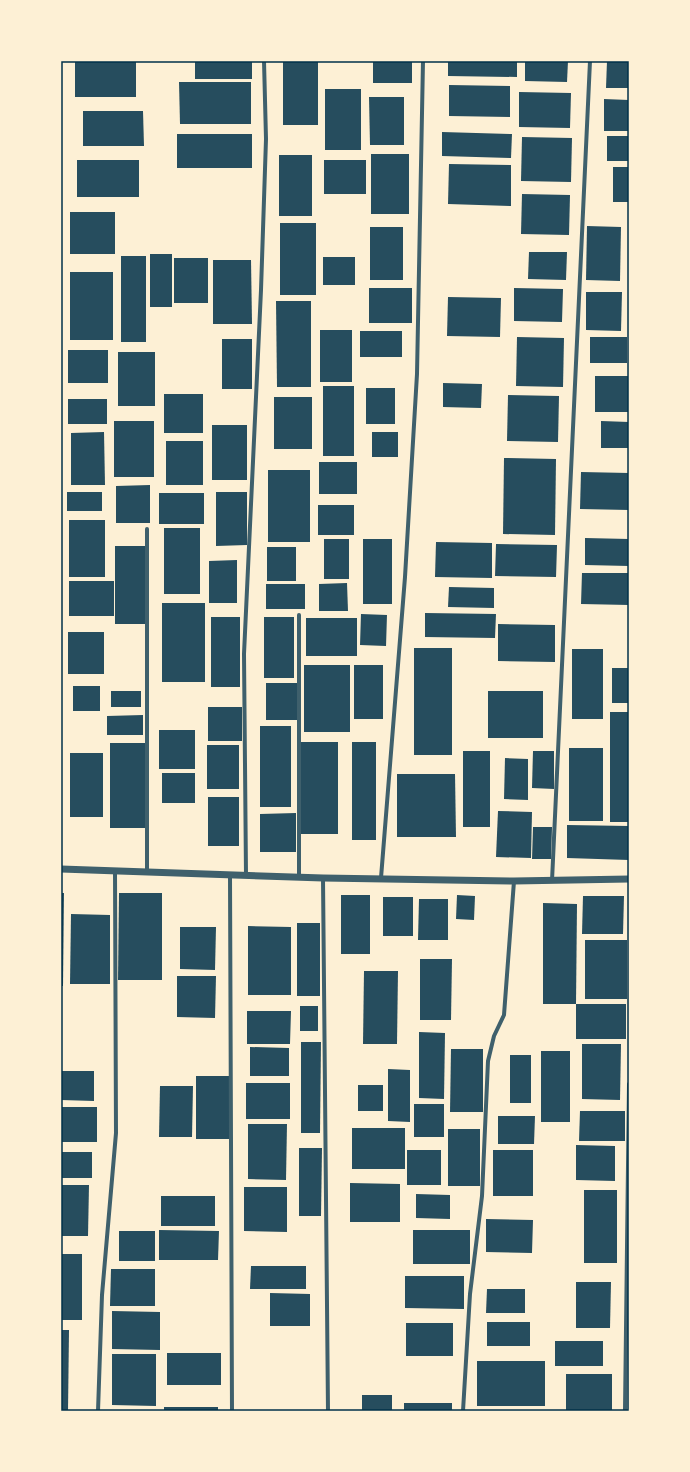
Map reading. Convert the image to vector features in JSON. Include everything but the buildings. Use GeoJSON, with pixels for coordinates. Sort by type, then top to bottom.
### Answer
{"type":"FeatureCollection","features":[{"type":"Feature","properties":{"kind":"street"},"geometry":{"type":"LineString","coordinates":[[246,875],[244,654],[262,290],[266,139],[264,61]]}},
{"type":"Feature","properties":{"kind":"street"},"geometry":{"type":"LineString","coordinates":[[382,878],[405,577],[417,374],[423,61]]}},
{"type":"Feature","properties":{"kind":"street"},"geometry":{"type":"LineString","coordinates":[[552,881],[590,61]]}},
{"type":"Feature","properties":{"kind":"street"},"geometry":{"type":"LineString","coordinates":[[147,529],[147,873]]}},
{"type":"Feature","properties":{"kind":"street"},"geometry":{"type":"LineString","coordinates":[[299,616],[299,877]]}},
{"type":"Feature","properties":{"kind":"street"},"geometry":{"type":"LineString","coordinates":[[61,869],[324,878],[514,881],[629,879]]}},
{"type":"Feature","properties":{"kind":"street"},"geometry":{"type":"LineString","coordinates":[[98,1411],[102,1295],[116,1133],[115,871]]}},
{"type":"Feature","properties":{"kind":"street"},"geometry":{"type":"LineString","coordinates":[[230,875],[232,1411]]}},
{"type":"Feature","properties":{"kind":"street"},"geometry":{"type":"LineString","coordinates":[[324,878],[328,1411]]}},
{"type":"Feature","properties":{"kind":"street"},"geometry":{"type":"LineString","coordinates":[[463,1411],[470,1294],[482,1196],[488,1060],[494,1036],[504,1015],[514,881]]}},
{"type":"Feature","properties":{"kind":"street"},"geometry":{"type":"LineString","coordinates":[[625,1411],[629,1084]]}}]}
